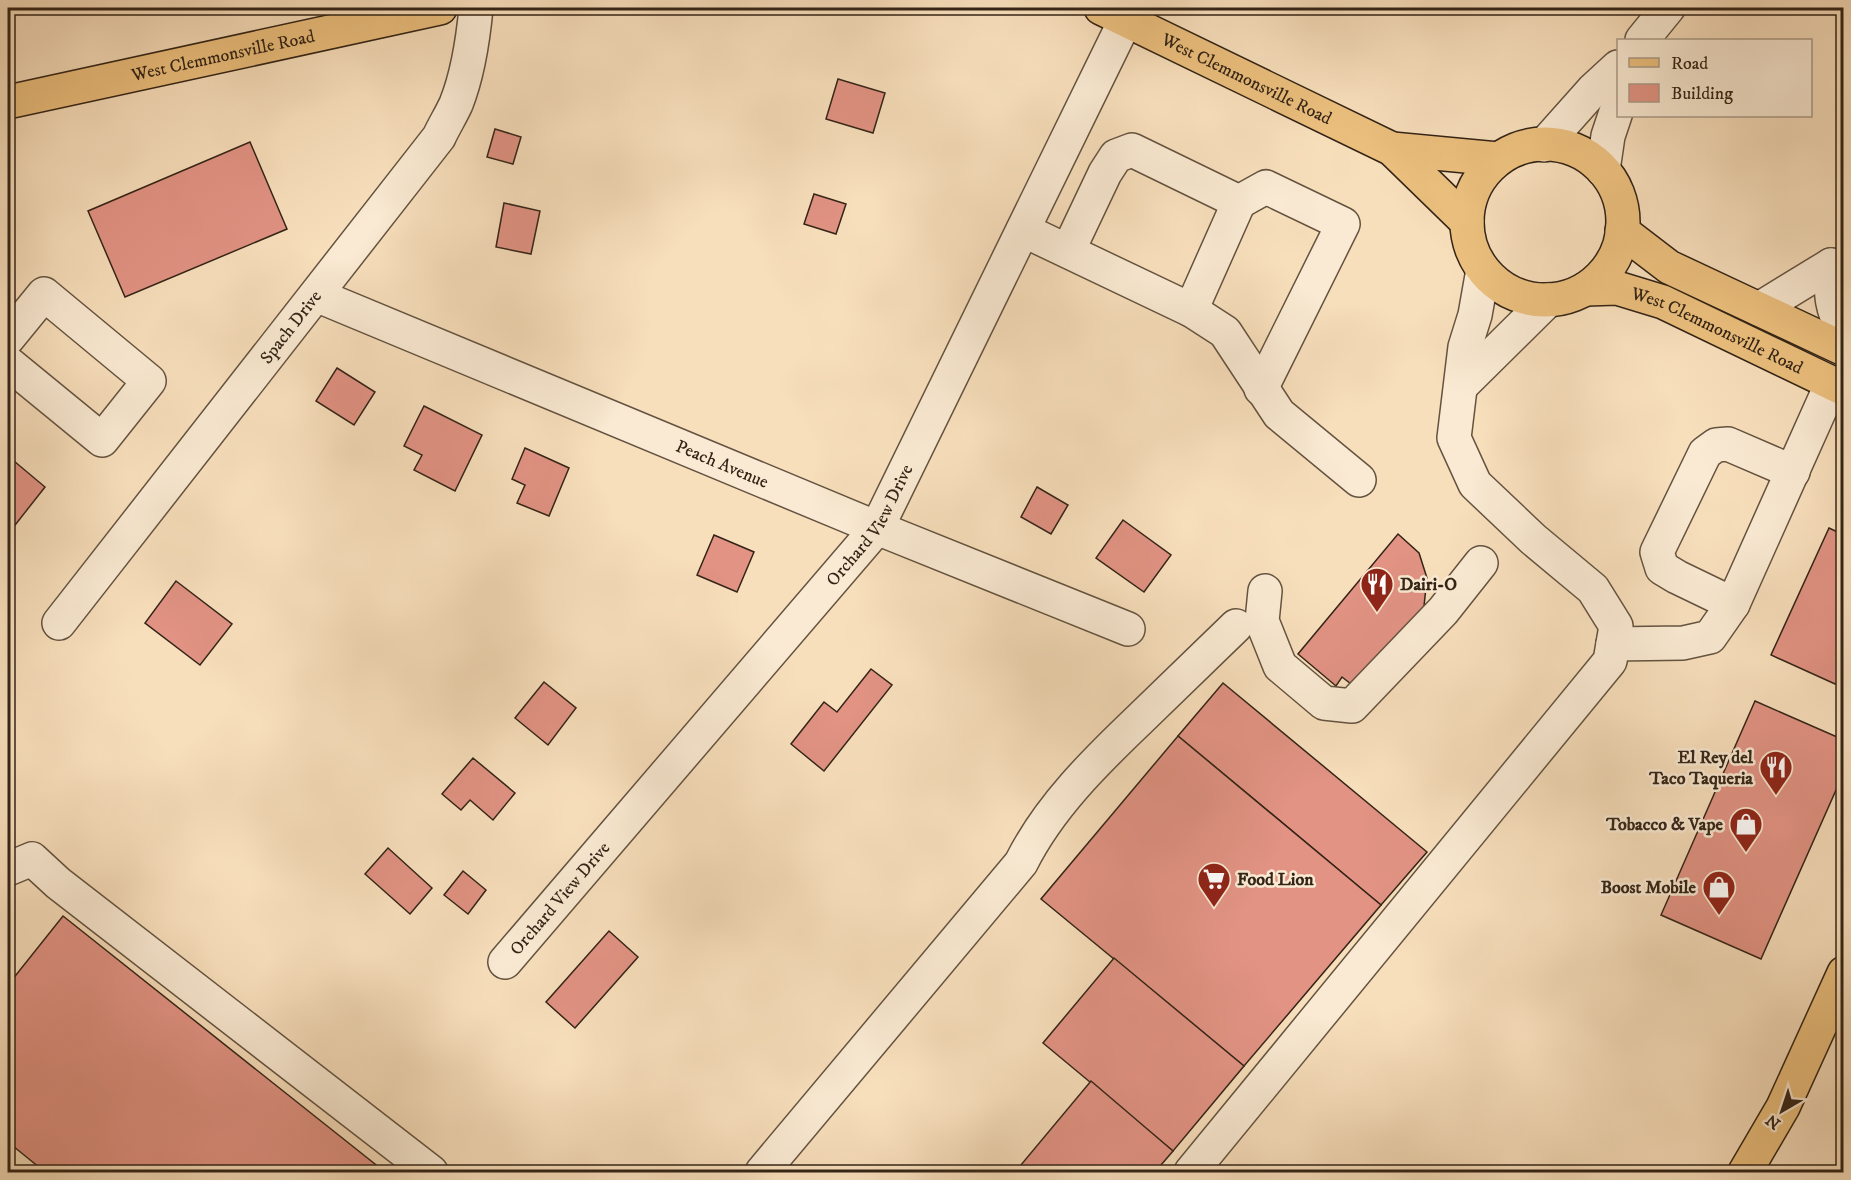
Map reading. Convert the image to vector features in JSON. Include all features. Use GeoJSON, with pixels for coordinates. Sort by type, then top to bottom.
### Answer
{"type":"FeatureCollection","features":[{"type":"Feature","properties":{"kind":"main road","name":"West Clemmonsville Road"},"geometry":{"type":"LineString","coordinates":[[8,102],[440,8]]}},
{"type":"Feature","properties":{"kind":"main road","name":"West Clemmonsville Road"},"geometry":{"type":"LineString","coordinates":[[1114,13],[1392,149],[1467,222]]}},
{"type":"Feature","properties":{"kind":"main road"},"geometry":{"type":"LineString","coordinates":[[1533,145],[1544,145],[1571,149],[1588,157],[1603,170],[1614,185],[1621,203],[1623,222],[1621,242],[1613,260],[1601,276],[1586,289],[1568,297],[1548,300],[1528,298],[1509,291],[1495,282],[1483,270],[1469,239],[1467,222],[1474,189],[1484,173],[1498,159],[1515,150],[1533,145]]}},
{"type":"Feature","properties":{"kind":"main road","name":"West Clemmonsville Road"},"geometry":{"type":"LineString","coordinates":[[1392,149],[1498,159]]}},
{"type":"Feature","properties":{"kind":"main road","name":"West Clemmonsville Road"},"geometry":{"type":"LineString","coordinates":[[1622,231],[1669,267],[1844,349]]}},
{"type":"Feature","properties":{"kind":"main road","name":"West Clemmonsville Road"},"geometry":{"type":"LineString","coordinates":[[1586,289],[1617,288],[1663,302],[1838,386]]}},
{"type":"Feature","properties":{"kind":"main road"},"geometry":{"type":"LineString","coordinates":[[1745,1173],[1783,1107],[1844,973]]}},
{"type":"Feature","properties":{"kind":"street","name":"Spach Drive"},"geometry":{"type":"LineString","coordinates":[[59,623],[439,137],[456,104],[473,39],[476,8]]}},
{"type":"Feature","properties":{"kind":"street"},"geometry":{"type":"LineString","coordinates":[[1643,39],[1668,8]]}},
{"type":"Feature","properties":{"kind":"street","name":"Orchard View Drive"},"geometry":{"type":"LineString","coordinates":[[505,962],[878,528],[1023,230],[1114,13]]}},
{"type":"Feature","properties":{"kind":"street"},"geometry":{"type":"LineString","coordinates":[[1544,145],[1589,93],[1617,68]]}},
{"type":"Feature","properties":{"kind":"street"},"geometry":{"type":"LineString","coordinates":[[1603,170],[1608,136],[1617,109]]}},
{"type":"Feature","properties":{"kind":"street"},"geometry":{"type":"LineString","coordinates":[[1068,251],[1105,173],[1116,156],[1132,150],[1239,202]]}},
{"type":"Feature","properties":{"kind":"street"},"geometry":{"type":"LineString","coordinates":[[1191,310],[1239,202],[1266,187],[1343,224],[1261,388]]}},
{"type":"Feature","properties":{"kind":"street"},"geometry":{"type":"LineString","coordinates":[[1023,230],[1191,310],[1225,332],[1279,414],[1359,480]]}},
{"type":"Feature","properties":{"kind":"street"},"geometry":{"type":"LineString","coordinates":[[1759,309],[1831,265],[1834,312],[1844,332]]}},
{"type":"Feature","properties":{"kind":"street"},"geometry":{"type":"LineString","coordinates":[[1191,1173],[1610,661],[1616,626],[1593,589],[1533,539],[1475,484],[1454,438],[1465,347],[1475,315],[1483,270]]}},
{"type":"Feature","properties":{"kind":"street"},"geometry":{"type":"LineString","coordinates":[[8,338],[44,294],[149,381],[102,440],[8,363]]}},
{"type":"Feature","properties":{"kind":"street","name":"Peach Avenue"},"geometry":{"type":"LineString","coordinates":[[316,295],[878,528],[1128,628]]}},
{"type":"Feature","properties":{"kind":"street"},"geometry":{"type":"LineString","coordinates":[[1461,386],[1548,300]]}},
{"type":"Feature","properties":{"kind":"street"},"geometry":{"type":"LineString","coordinates":[[1613,644],[1683,643],[1710,637],[1733,604],[1793,472],[1838,386]]}},
{"type":"Feature","properties":{"kind":"street"},"geometry":{"type":"LineString","coordinates":[[1733,604],[1662,568],[1657,552],[1705,453],[1716,445],[1728,444],[1793,472]]}},
{"type":"Feature","properties":{"kind":"street"},"geometry":{"type":"LineString","coordinates":[[1265,591],[1262,621],[1280,666],[1324,703],[1352,706],[1443,611],[1481,563]]}},
{"type":"Feature","properties":{"kind":"street"},"geometry":{"type":"LineString","coordinates":[[762,1173],[1021,863],[1030,845],[1073,787],[1236,626]]}},
{"type":"Feature","properties":{"kind":"street"},"geometry":{"type":"LineString","coordinates":[[8,869],[32,859],[58,884],[431,1173]]}},
{"type":"Feature","properties":{"kind":"building"},"geometry":{"type":"Polygon","coordinates":[[[838,79],[885,93],[873,133],[826,119],[838,79]]]}},
{"type":"Feature","properties":{"kind":"building"},"geometry":{"type":"Polygon","coordinates":[[[495,129],[521,137],[513,164],[487,157],[495,129]]]}},
{"type":"Feature","properties":{"kind":"building"},"geometry":{"type":"Polygon","coordinates":[[[250,142],[287,229],[125,297],[88,211],[250,142]]]}},
{"type":"Feature","properties":{"kind":"building"},"geometry":{"type":"Polygon","coordinates":[[[814,194],[846,204],[836,234],[804,224],[814,194]]]}},
{"type":"Feature","properties":{"kind":"building"},"geometry":{"type":"Polygon","coordinates":[[[504,203],[540,211],[531,254],[496,247],[504,203]]]}},
{"type":"Feature","properties":{"kind":"building"},"geometry":{"type":"Polygon","coordinates":[[[337,368],[375,392],[354,425],[316,401],[337,368]]]}},
{"type":"Feature","properties":{"kind":"building"},"geometry":{"type":"Polygon","coordinates":[[[424,406],[482,435],[455,491],[414,470],[422,455],[404,446],[424,406]]]}},
{"type":"Feature","properties":{"kind":"building"},"geometry":{"type":"Polygon","coordinates":[[[525,448],[569,468],[549,516],[517,503],[525,485],[512,479],[525,448]]]}},
{"type":"Feature","properties":{"kind":"building"},"geometry":{"type":"Polygon","coordinates":[[[8,456],[45,487],[8,534],[8,456]]]}},
{"type":"Feature","properties":{"kind":"building"},"geometry":{"type":"Polygon","coordinates":[[[1037,487],[1068,505],[1051,534],[1021,517],[1037,487]]]}},
{"type":"Feature","properties":{"kind":"building"},"geometry":{"type":"Polygon","coordinates":[[[1123,520],[1171,555],[1144,592],[1096,558],[1123,520]]]}},
{"type":"Feature","properties":{"kind":"building"},"geometry":{"type":"Polygon","coordinates":[[[1829,528],[1844,535],[1844,688],[1771,655],[1829,528]]]}},
{"type":"Feature","properties":{"kind":"building","name":"Dairi-O"},"geometry":{"type":"Polygon","coordinates":[[[1398,534],[1419,553],[1427,578],[1424,606],[1418,620],[1360,691],[1342,677],[1336,686],[1298,654],[1398,534]]]}},
{"type":"Feature","properties":{"kind":"building"},"geometry":{"type":"Polygon","coordinates":[[[714,535],[754,552],[737,592],[697,575],[714,535]]]}},
{"type":"Feature","properties":{"kind":"building"},"geometry":{"type":"Polygon","coordinates":[[[176,581],[232,624],[200,665],[145,623],[176,581]]]}},
{"type":"Feature","properties":{"kind":"building"},"geometry":{"type":"Polygon","coordinates":[[[871,669],[892,685],[824,771],[791,744],[824,702],[837,712],[871,669]]]}},
{"type":"Feature","properties":{"kind":"building"},"geometry":{"type":"Polygon","coordinates":[[[544,682],[576,708],[548,745],[515,718],[544,682]]]}},
{"type":"Feature","properties":{"kind":"building"},"geometry":{"type":"Polygon","coordinates":[[[1223,683],[1427,852],[1381,905],[1178,736],[1223,683]]]}},
{"type":"Feature","properties":{"kind":"building"},"geometry":{"type":"Polygon","coordinates":[[[1755,701],[1844,740],[1844,772],[1761,959],[1661,915],[1755,701]]]}},
{"type":"Feature","properties":{"kind":"building"},"geometry":{"type":"Polygon","coordinates":[[[1178,736],[1381,905],[1244,1066],[1041,899],[1178,736]]]}},
{"type":"Feature","properties":{"kind":"building"},"geometry":{"type":"Polygon","coordinates":[[[473,758],[515,793],[493,820],[470,800],[461,810],[442,794],[473,758]]]}},
{"type":"Feature","properties":{"kind":"building"},"geometry":{"type":"Polygon","coordinates":[[[388,848],[432,888],[410,914],[365,874],[388,848]]]}},
{"type":"Feature","properties":{"kind":"building"},"geometry":{"type":"Polygon","coordinates":[[[463,871],[486,890],[468,914],[444,895],[463,871]]]}},
{"type":"Feature","properties":{"kind":"building"},"geometry":{"type":"Polygon","coordinates":[[[63,916],[385,1172],[45,1172],[8,1142],[8,985],[63,916]]]}},
{"type":"Feature","properties":{"kind":"building"},"geometry":{"type":"Polygon","coordinates":[[[609,931],[638,957],[575,1028],[546,1002],[609,931]]]}},
{"type":"Feature","properties":{"kind":"building"},"geometry":{"type":"Polygon","coordinates":[[[1114,958],[1244,1066],[1173,1151],[1043,1043],[1114,958]]]}},
{"type":"Feature","properties":{"kind":"building"},"geometry":{"type":"Polygon","coordinates":[[[1091,1081],[1173,1151],[1155,1172],[1015,1172],[1091,1081]]]}},
{"type":"Feature","properties":{"kind":"place","name":"Dairi-O"},"geometry":{"type":"Point","coordinates":[1377,613]}},
{"type":"Feature","properties":{"kind":"place","name":"El Rey del Taco Taqueria"},"geometry":{"type":"Point","coordinates":[1776,796]}},
{"type":"Feature","properties":{"kind":"place","name":"Tobacco & Vape"},"geometry":{"type":"Point","coordinates":[1746,853]}},
{"type":"Feature","properties":{"kind":"place","name":"Food Lion"},"geometry":{"type":"Point","coordinates":[1214,908]}},
{"type":"Feature","properties":{"kind":"place","name":"Boost Mobile"},"geometry":{"type":"Point","coordinates":[1719,916]}}]}
